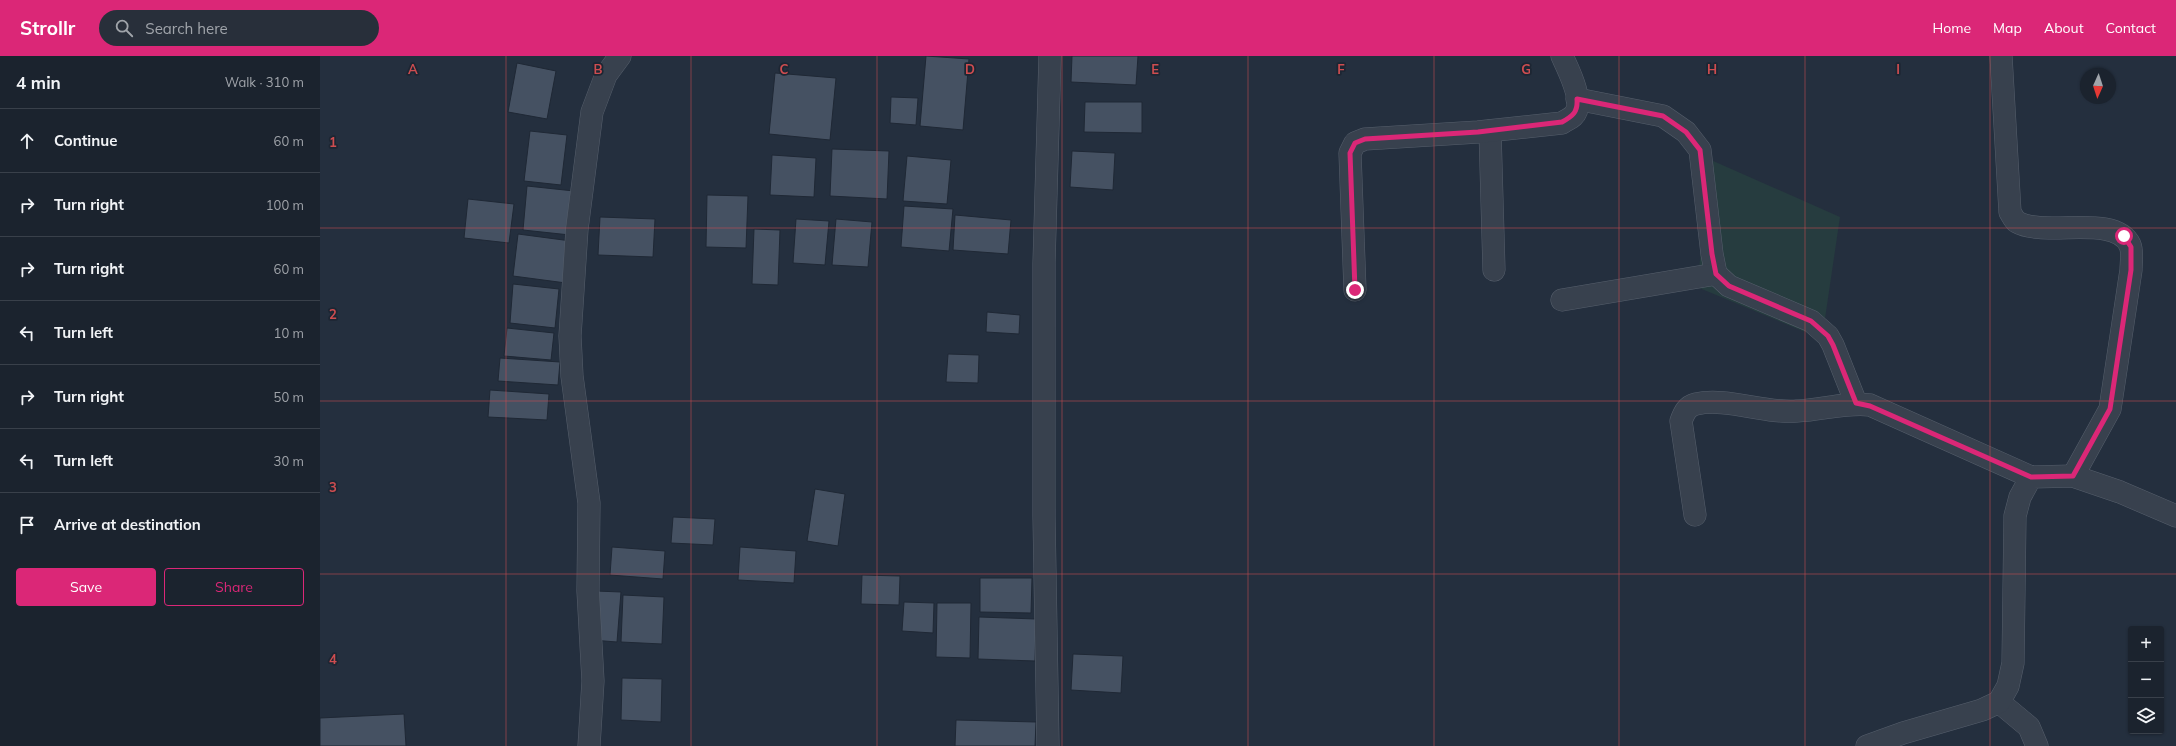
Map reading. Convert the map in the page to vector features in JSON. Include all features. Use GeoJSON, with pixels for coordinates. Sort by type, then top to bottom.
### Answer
{"type":"FeatureCollection","features":[{"type":"Feature","properties":{"kind":"street"},"geometry":{"type":"LineString","coordinates":[[589,746],[593,681],[588,591],[589,503],[572,376],[570,336],[577,229],[592,112],[606,75],[620,56]]}},
{"type":"Feature","properties":{"kind":"street"},"geometry":{"type":"LineString","coordinates":[[1048,746],[1044,516],[1044,263],[1050,56]]}},
{"type":"Feature","properties":{"kind":"street"},"geometry":{"type":"LineString","coordinates":[[1355,290],[1350,153],[1355,143],[1365,139],[1490,131],[1562,122],[1574,115],[1578,108],[1575,87],[1562,56]]}},
{"type":"Feature","properties":{"kind":"street"},"geometry":{"type":"LineString","coordinates":[[2001,56],[2010,212],[2016,221],[2030,226],[2110,230],[2124,236],[2131,247],[2131,270],[2110,409],[2073,476]]}},
{"type":"Feature","properties":{"kind":"street"},"geometry":{"type":"LineString","coordinates":[[1577,99],[1663,116],[1686,132],[1700,150],[1712,254],[1716,274],[1729,286],[1811,321],[1828,336],[1856,403]]}},
{"type":"Feature","properties":{"kind":"street"},"geometry":{"type":"LineString","coordinates":[[1490,131],[1494,270]]}},
{"type":"Feature","properties":{"kind":"street"},"geometry":{"type":"LineString","coordinates":[[1562,300],[1716,274]]}},
{"type":"Feature","properties":{"kind":"street"},"geometry":{"type":"LineString","coordinates":[[1695,515],[1681,421],[1686,410],[1695,404],[1713,403],[1796,412],[1856,403],[1870,406],[2031,477],[2073,476],[2120,492],[2176,516]]}},
{"type":"Feature","properties":{"kind":"street"},"geometry":{"type":"LineString","coordinates":[[1867,746],[1903,733],[1982,710],[1999,702],[2008,686],[2013,663],[2015,516],[2020,497],[2031,477]]}},
{"type":"Feature","properties":{"kind":"street"},"geometry":{"type":"LineString","coordinates":[[1999,702],[2029,727],[2037,746]]}},
{"type":"Feature","properties":{"kind":"green space"},"geometry":{"type":"Polygon","coordinates":[[[1711,160],[1840,217],[1822,339],[1697,287],[1711,160]]]}},
{"type":"Feature","properties":{"kind":"building"},"geometry":{"type":"Polygon","coordinates":[[[926,56],[969,59],[963,130],[920,126],[926,56]]]}},
{"type":"Feature","properties":{"kind":"building"},"geometry":{"type":"Polygon","coordinates":[[[1072,56],[1138,56],[1136,85],[1071,82],[1072,56]]]}},
{"type":"Feature","properties":{"kind":"building"},"geometry":{"type":"Polygon","coordinates":[[[517,63],[556,71],[547,119],[508,112],[517,63]]]}},
{"type":"Feature","properties":{"kind":"building"},"geometry":{"type":"Polygon","coordinates":[[[775,73],[836,78],[830,140],[769,134],[775,73]]]}},
{"type":"Feature","properties":{"kind":"building"},"geometry":{"type":"Polygon","coordinates":[[[891,97],[918,98],[916,125],[890,123],[891,97]]]}},
{"type":"Feature","properties":{"kind":"building"},"geometry":{"type":"Polygon","coordinates":[[[1085,102],[1142,102],[1142,133],[1084,132],[1085,102]]]}},
{"type":"Feature","properties":{"kind":"building"},"geometry":{"type":"Polygon","coordinates":[[[530,131],[567,135],[561,185],[524,181],[530,131]]]}},
{"type":"Feature","properties":{"kind":"building"},"geometry":{"type":"Polygon","coordinates":[[[832,149],[889,151],[887,199],[830,196],[832,149]]]}},
{"type":"Feature","properties":{"kind":"building"},"geometry":{"type":"Polygon","coordinates":[[[1072,151],[1115,153],[1113,190],[1070,187],[1072,151]]]}},
{"type":"Feature","properties":{"kind":"building"},"geometry":{"type":"Polygon","coordinates":[[[772,155],[816,158],[814,197],[770,195],[772,155]]]}},
{"type":"Feature","properties":{"kind":"building"},"geometry":{"type":"Polygon","coordinates":[[[907,156],[951,160],[947,204],[903,201],[907,156]]]}},
{"type":"Feature","properties":{"kind":"building"},"geometry":{"type":"Polygon","coordinates":[[[527,186],[574,191],[570,235],[523,230],[527,186]]]}},
{"type":"Feature","properties":{"kind":"building"},"geometry":{"type":"Polygon","coordinates":[[[707,195],[748,196],[746,248],[706,247],[707,195]]]}},
{"type":"Feature","properties":{"kind":"building"},"geometry":{"type":"Polygon","coordinates":[[[468,199],[514,204],[509,243],[464,238],[468,199]]]}},
{"type":"Feature","properties":{"kind":"building"},"geometry":{"type":"Polygon","coordinates":[[[904,206],[953,209],[949,251],[901,247],[904,206]]]}},
{"type":"Feature","properties":{"kind":"building"},"geometry":{"type":"Polygon","coordinates":[[[955,215],[1011,220],[1008,254],[953,250],[955,215]]]}},
{"type":"Feature","properties":{"kind":"building"},"geometry":{"type":"Polygon","coordinates":[[[600,217],[655,219],[653,257],[598,255],[600,217]]]}},
{"type":"Feature","properties":{"kind":"building"},"geometry":{"type":"Polygon","coordinates":[[[796,219],[829,221],[825,265],[793,263],[796,219]]]}},
{"type":"Feature","properties":{"kind":"building"},"geometry":{"type":"Polygon","coordinates":[[[836,219],[872,222],[868,267],[832,265],[836,219]]]}},
{"type":"Feature","properties":{"kind":"building"},"geometry":{"type":"Polygon","coordinates":[[[754,229],[780,230],[778,285],[752,284],[754,229]]]}},
{"type":"Feature","properties":{"kind":"building"},"geometry":{"type":"Polygon","coordinates":[[[518,234],[571,241],[566,283],[513,276],[518,234]]]}},
{"type":"Feature","properties":{"kind":"building"},"geometry":{"type":"Polygon","coordinates":[[[513,284],[559,289],[555,328],[510,323],[513,284]]]}},
{"type":"Feature","properties":{"kind":"building"},"geometry":{"type":"Polygon","coordinates":[[[987,312],[1020,315],[1019,334],[986,332],[987,312]]]}},
{"type":"Feature","properties":{"kind":"building"},"geometry":{"type":"Polygon","coordinates":[[[507,328],[554,333],[551,360],[504,356],[507,328]]]}},
{"type":"Feature","properties":{"kind":"building"},"geometry":{"type":"Polygon","coordinates":[[[948,354],[979,355],[978,383],[946,382],[948,354]]]}},
{"type":"Feature","properties":{"kind":"building"},"geometry":{"type":"Polygon","coordinates":[[[500,358],[560,362],[558,385],[498,381],[500,358]]]}},
{"type":"Feature","properties":{"kind":"building"},"geometry":{"type":"Polygon","coordinates":[[[490,390],[549,394],[547,420],[488,417],[490,390]]]}},
{"type":"Feature","properties":{"kind":"building"},"geometry":{"type":"Polygon","coordinates":[[[815,489],[845,494],[838,546],[807,541],[815,489]]]}},
{"type":"Feature","properties":{"kind":"building"},"geometry":{"type":"Polygon","coordinates":[[[673,517],[715,519],[713,545],[671,543],[673,517]]]}},
{"type":"Feature","properties":{"kind":"building"},"geometry":{"type":"Polygon","coordinates":[[[612,547],[665,551],[663,579],[610,575],[612,547]]]}},
{"type":"Feature","properties":{"kind":"building"},"geometry":{"type":"Polygon","coordinates":[[[740,547],[796,551],[794,583],[738,580],[740,547]]]}},
{"type":"Feature","properties":{"kind":"building"},"geometry":{"type":"Polygon","coordinates":[[[862,575],[900,576],[899,605],[861,604],[862,575]]]}},
{"type":"Feature","properties":{"kind":"building"},"geometry":{"type":"Polygon","coordinates":[[[980,578],[1032,578],[1031,613],[980,612],[980,578]]]}},
{"type":"Feature","properties":{"kind":"building"},"geometry":{"type":"Polygon","coordinates":[[[596,591],[621,592],[617,642],[592,640],[596,591]]]}},
{"type":"Feature","properties":{"kind":"building"},"geometry":{"type":"Polygon","coordinates":[[[623,595],[664,597],[662,644],[621,642],[623,595]]]}},
{"type":"Feature","properties":{"kind":"building"},"geometry":{"type":"Polygon","coordinates":[[[904,602],[934,603],[933,633],[902,631],[904,602]]]}},
{"type":"Feature","properties":{"kind":"building"},"geometry":{"type":"Polygon","coordinates":[[[937,603],[971,603],[970,658],[936,657],[937,603]]]}},
{"type":"Feature","properties":{"kind":"building"},"geometry":{"type":"Polygon","coordinates":[[[979,617],[1036,619],[1035,661],[978,659],[979,617]]]}},
{"type":"Feature","properties":{"kind":"building"},"geometry":{"type":"Polygon","coordinates":[[[1073,654],[1123,656],[1121,693],[1071,690],[1073,654]]]}},
{"type":"Feature","properties":{"kind":"building"},"geometry":{"type":"Polygon","coordinates":[[[622,678],[662,679],[661,722],[621,720],[622,678]]]}},
{"type":"Feature","properties":{"kind":"building"},"geometry":{"type":"Polygon","coordinates":[[[404,714],[406,746],[320,746],[320,718],[404,714]]]}},
{"type":"Feature","properties":{"kind":"building"},"geometry":{"type":"Polygon","coordinates":[[[956,720],[1036,722],[1035,746],[955,746],[956,720]]]}},
{"type":"Feature","properties":{"kind":"route"},"geometry":{"type":"LineString","coordinates":[[1355,290],[1350,153],[1355,143],[1365,139],[1478,132],[1562,122],[1574,115],[1578,108],[1577,99],[1663,116],[1686,132],[1700,150],[1712,254],[1716,274],[1729,286],[1811,321],[1828,336],[1856,403],[1870,406],[2031,477],[2073,476],[2110,409],[2117,377],[2131,270],[2131,247],[2124,236]]}}]}
